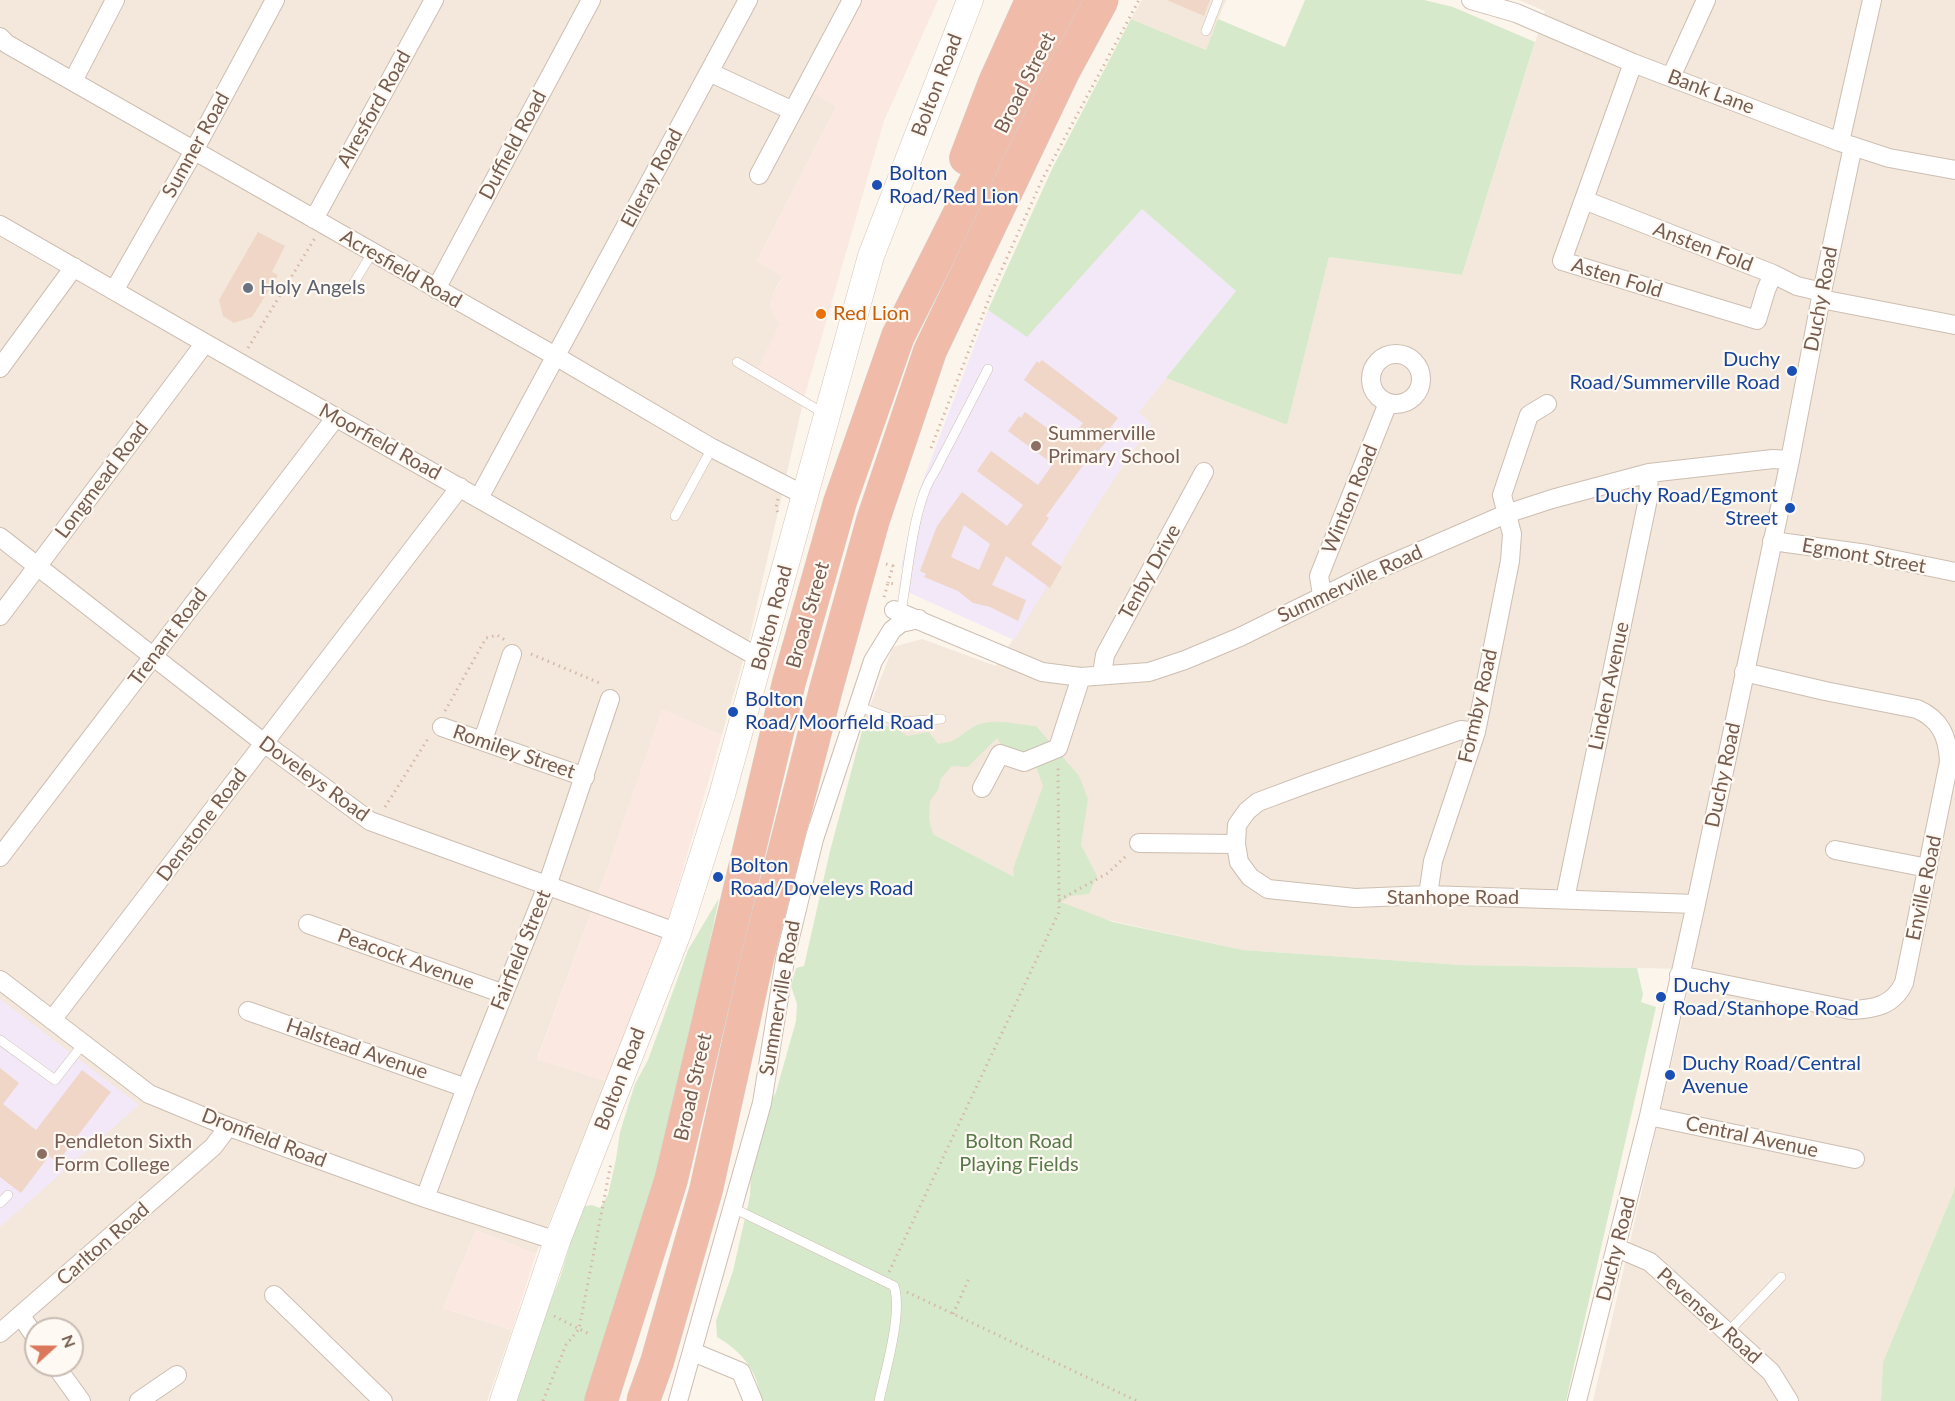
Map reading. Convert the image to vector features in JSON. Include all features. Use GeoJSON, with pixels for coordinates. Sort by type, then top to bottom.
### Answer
{"type":"FeatureCollection","features":[{"type":"Feature","properties":{"kind":"highway"},"geometry":{"type":"LineString","coordinates":[[898,336],[995,82],[1032,0]]}},
{"type":"Feature","properties":{"kind":"highway","name":"Broad Street"},"geometry":{"type":"LineString","coordinates":[[601,1401],[671,1180],[789,682],[840,502],[898,336],[1067,0]]}},
{"type":"Feature","properties":{"kind":"highway","name":"Broad Street"},"geometry":{"type":"LineString","coordinates":[[643,1401],[657,1362],[706,1190],[761,944],[826,689],[873,520],[930,351],[1063,72],[1102,0]]}},
{"type":"Feature","properties":{"kind":"street","name":"Sumner Road"},"geometry":{"type":"LineString","coordinates":[[114,289],[275,0]]}},
{"type":"Feature","properties":{"kind":"street","name":"Alresford Road"},"geometry":{"type":"LineString","coordinates":[[316,227],[434,0]]}},
{"type":"Feature","properties":{"kind":"street","name":"Elleray Road"},"geometry":{"type":"LineString","coordinates":[[479,498],[748,0]]}},
{"type":"Feature","properties":{"kind":"street"},"geometry":{"type":"LineString","coordinates":[[759,175],[852,0]]}},
{"type":"Feature","properties":{"kind":"street","name":"Bolton Road"},"geometry":{"type":"LineString","coordinates":[[503,1401],[557,1241],[678,933],[722,795],[761,659],[871,256],[970,0]]}},
{"type":"Feature","properties":{"kind":"street","name":"Bank Lane"},"geometry":{"type":"LineString","coordinates":[[1471,0],[1519,6],[1633,63],[1847,144],[1889,158],[1955,170]]}},
{"type":"Feature","properties":{"kind":"street"},"geometry":{"type":"LineString","coordinates":[[1671,77],[1706,0]]}},
{"type":"Feature","properties":{"kind":"street","name":"Duchy Road"},"geometry":{"type":"LineString","coordinates":[[1577,1401],[1650,1116],[1790,460],[1872,0]]}},
{"type":"Feature","properties":{"kind":"street","name":"Duffield Road"},"geometry":{"type":"LineString","coordinates":[[436,289],[588,1]]}},
{"type":"Feature","properties":{"kind":"street"},"geometry":{"type":"LineString","coordinates":[[73,81],[110,3]]}},
{"type":"Feature","properties":{"kind":"street","name":"Acresfield Road"},"geometry":{"type":"LineString","coordinates":[[0,37],[7,44],[194,149],[316,227],[372,253],[557,357],[712,448],[806,496]]}},
{"type":"Feature","properties":{"kind":"street","name":"Asten Fold"},"geometry":{"type":"LineString","coordinates":[[1633,63],[1562,261],[1757,320],[1773,274]]}},
{"type":"Feature","properties":{"kind":"street"},"geometry":{"type":"LineString","coordinates":[[709,72],[793,111]]}},
{"type":"Feature","properties":{"kind":"street","name":"Ansten Fold"},"geometry":{"type":"LineString","coordinates":[[1584,200],[1773,274],[1821,296]]}},
{"type":"Feature","properties":{"kind":"street","name":"Moorfield Road"},"geometry":{"type":"LineString","coordinates":[[0,225],[114,289],[205,344],[761,659]]}},
{"type":"Feature","properties":{"kind":"street"},"geometry":{"type":"LineString","coordinates":[[0,368],[74,267]]}},
{"type":"Feature","properties":{"kind":"street"},"geometry":{"type":"LineString","coordinates":[[1821,296],[1955,325]]}},
{"type":"Feature","properties":{"kind":"street","name":"Longmead Road"},"geometry":{"type":"LineString","coordinates":[[0,616],[205,344]]}},
{"type":"Feature","properties":{"kind":"street","name":"Winton Road"},"geometry":{"type":"LineString","coordinates":[[1322,595],[1319,576],[1388,403]]}},
{"type":"Feature","properties":{"kind":"street","name":"Formby Road"},"geometry":{"type":"LineString","coordinates":[[1428,895],[1433,861],[1476,732],[1510,561],[1512,534],[1502,495],[1529,415],[1547,405]]}},
{"type":"Feature","properties":{"kind":"street","name":"Trenant Road"},"geometry":{"type":"LineString","coordinates":[[0,857],[336,417]]}},
{"type":"Feature","properties":{"kind":"street","name":"Summerville Road"},"geometry":{"type":"LineString","coordinates":[[678,1401],[762,1103],[788,943],[814,839],[873,661],[884,640],[901,623],[905,614],[1042,672],[1082,678],[1102,674],[1149,672],[1240,637],[1322,595],[1506,514],[1552,499],[1649,474],[1773,459],[1790,460]]}},
{"type":"Feature","properties":{"kind":"street","name":"Tenby Drive"},"geometry":{"type":"LineString","coordinates":[[1102,674],[1105,655],[1204,472]]}},
{"type":"Feature","properties":{"kind":"street","name":"Linden Avenue"},"geometry":{"type":"LineString","coordinates":[[1565,899],[1648,500],[1649,474]]}},
{"type":"Feature","properties":{"kind":"street","name":"Denstone Road"},"geometry":{"type":"LineString","coordinates":[[52,1020],[460,487]]}},
{"type":"Feature","properties":{"kind":"street","name":"Doveleys Road"},"geometry":{"type":"LineString","coordinates":[[0,537],[264,743],[370,821],[678,933]]}},
{"type":"Feature","properties":{"kind":"street","name":"Egmont Street"},"geometry":{"type":"LineString","coordinates":[[1772,540],[1867,554],[1955,572]]}},
{"type":"Feature","properties":{"kind":"street"},"geometry":{"type":"LineString","coordinates":[[483,740],[512,654]]}},
{"type":"Feature","properties":{"kind":"street","name":"Enville Road"},"geometry":{"type":"LineString","coordinates":[[1680,975],[1851,1010],[1879,1007],[1896,995],[1904,983],[1949,762],[1946,738],[1935,720],[1917,708],[1825,691],[1744,672]]}},
{"type":"Feature","properties":{"kind":"street"},"geometry":{"type":"LineString","coordinates":[[982,788],[1000,754],[1024,762],[1058,748],[1082,678]]}},
{"type":"Feature","properties":{"kind":"street","name":"Fairfield Street"},"geometry":{"type":"LineString","coordinates":[[425,1198],[466,1088],[547,886],[585,777],[606,692]]}},
{"type":"Feature","properties":{"kind":"street","name":"Romiley Street"},"geometry":{"type":"LineString","coordinates":[[442,727],[585,777]]}},
{"type":"Feature","properties":{"kind":"street"},"geometry":{"type":"LineString","coordinates":[[1139,843],[1236,844],[1237,825],[1247,811],[1258,802],[1461,730],[1476,732]]}},
{"type":"Feature","properties":{"kind":"street","name":"Stanhope Road"},"geometry":{"type":"LineString","coordinates":[[1236,844],[1239,862],[1250,877],[1268,889],[1355,898],[1428,895],[1696,904]]}},
{"type":"Feature","properties":{"kind":"street"},"geometry":{"type":"LineString","coordinates":[[1835,850],[1928,868]]}},
{"type":"Feature","properties":{"kind":"street","name":"Peacock Avenue"},"geometry":{"type":"LineString","coordinates":[[308,924],[504,994]]}},
{"type":"Feature","properties":{"kind":"street","name":"Dronfield Road"},"geometry":{"type":"LineString","coordinates":[[0,980],[149,1094],[224,1125],[425,1198],[557,1241]]}},
{"type":"Feature","properties":{"kind":"street","name":"Halstead Avenue"},"geometry":{"type":"LineString","coordinates":[[248,1011],[466,1088]]}},
{"type":"Feature","properties":{"kind":"street","name":"Central Avenue"},"geometry":{"type":"LineString","coordinates":[[1650,1116],[1855,1159]]}},
{"type":"Feature","properties":{"kind":"street","name":"Carlton Road"},"geometry":{"type":"LineString","coordinates":[[0,1333],[213,1147],[223,1134],[224,1125]]}},
{"type":"Feature","properties":{"kind":"street","name":"Pevensey Road"},"geometry":{"type":"LineString","coordinates":[[1617,1248],[1650,1262],[1771,1372],[1789,1401]]}},
{"type":"Feature","properties":{"kind":"street"},"geometry":{"type":"LineString","coordinates":[[274,1295],[383,1401]]}},
{"type":"Feature","properties":{"kind":"street"},"geometry":{"type":"LineString","coordinates":[[21,1316],[24,1320]]}},
{"type":"Feature","properties":{"kind":"street"},"geometry":{"type":"LineString","coordinates":[[693,1352],[741,1372],[753,1401]]}},
{"type":"Feature","properties":{"kind":"street"},"geometry":{"type":"LineString","coordinates":[[140,1401],[177,1375]]}},
{"type":"Feature","properties":{"kind":"street"},"geometry":{"type":"LineString","coordinates":[[64,1377],[81,1401]]}},
{"type":"Feature","properties":{"kind":"lane"},"geometry":{"type":"LineString","coordinates":[[1206,31],[1218,0]]}},
{"type":"Feature","properties":{"kind":"lane"},"geometry":{"type":"LineString","coordinates":[[349,291],[372,253]]}},
{"type":"Feature","properties":{"kind":"lane"},"geometry":{"type":"LineString","coordinates":[[737,362],[827,416]]}},
{"type":"Feature","properties":{"kind":"lane"},"geometry":{"type":"LineString","coordinates":[[905,614],[920,505],[926,485],[988,369]]}},
{"type":"Feature","properties":{"kind":"lane"},"geometry":{"type":"LineString","coordinates":[[675,516],[712,448]]}},
{"type":"Feature","properties":{"kind":"lane"},"geometry":{"type":"LineString","coordinates":[[857,706],[900,723],[941,719]]}},
{"type":"Feature","properties":{"kind":"lane"},"geometry":{"type":"LineString","coordinates":[[0,1040],[55,1080],[83,1044]]}},
{"type":"Feature","properties":{"kind":"lane"},"geometry":{"type":"LineString","coordinates":[[0,1203],[8,1196]]}},
{"type":"Feature","properties":{"kind":"lane"},"geometry":{"type":"LineString","coordinates":[[733,1208],[890,1284],[898,1297],[879,1401]]}},
{"type":"Feature","properties":{"kind":"lane"},"geometry":{"type":"LineString","coordinates":[[1727,1333],[1781,1277]]}},
{"type":"Feature","properties":{"kind":"path"},"geometry":{"type":"LineString","coordinates":[[930,451],[992,291],[1042,180],[1139,0]]}},
{"type":"Feature","properties":{"kind":"path"},"geometry":{"type":"LineString","coordinates":[[247,351],[316,227]]}},
{"type":"Feature","properties":{"kind":"path"},"geometry":{"type":"LineString","coordinates":[[886,564],[893,566],[888,583]]}},
{"type":"Feature","properties":{"kind":"path"},"geometry":{"type":"LineString","coordinates":[[896,581],[905,614]]}},
{"type":"Feature","properties":{"kind":"path"},"geometry":{"type":"LineString","coordinates":[[531,654],[606,692]]}},
{"type":"Feature","properties":{"kind":"path"},"geometry":{"type":"LineString","coordinates":[[1058,748],[1059,912],[890,1284],[1137,1401]]}},
{"type":"Feature","properties":{"kind":"path"},"geometry":{"type":"LineString","coordinates":[[1059,900],[1108,873],[1139,843]]}},
{"type":"Feature","properties":{"kind":"path"},"geometry":{"type":"LineString","coordinates":[[543,1401],[566,1345],[579,1329],[613,1153]]}},
{"type":"Feature","properties":{"kind":"path"},"geometry":{"type":"LineString","coordinates":[[953,1314],[970,1276]]}},
{"type":"Feature","properties":{"kind":"path"},"geometry":{"type":"LineString","coordinates":[[551,1315],[591,1335]]}},
{"type":"Feature","properties":{"kind":"shaded area"},"geometry":{"type":"Polygon","coordinates":[[[0,0],[856,0],[836,107],[757,261],[783,276],[773,293],[776,319],[781,323],[804,398],[749,639],[722,735],[662,710],[609,864],[537,1059],[607,1081],[536,1254],[476,1230],[443,1308],[512,1330],[487,1401],[0,1401],[0,0]]]}},
{"type":"Feature","properties":{"kind":"shaded area"},"geometry":{"type":"Polygon","coordinates":[[[856,0],[938,0],[884,121],[804,398],[757,370],[780,323],[773,315],[770,304],[773,293],[783,277],[757,261],[836,107],[810,91],[856,0]]]}},
{"type":"Feature","properties":{"kind":"shaded area"},"geometry":{"type":"Polygon","coordinates":[[[1142,0],[1226,0],[1206,50],[1131,19],[1142,0]]]}},
{"type":"Feature","properties":{"kind":"shaded area"},"geometry":{"type":"Polygon","coordinates":[[[1519,0],[1955,0],[1955,1184],[1883,1362],[1881,1401],[1593,1401],[1685,1005],[1691,969],[1462,965],[1243,950],[1099,918],[1056,900],[913,823],[896,731],[866,716],[893,647],[922,639],[996,666],[1107,489],[1151,424],[1138,412],[1166,378],[1287,425],[1329,257],[1462,275],[1545,11],[1519,0]]]}},
{"type":"Feature","properties":{"kind":"shaded area","name":"Summerville Primary School"},"geometry":{"type":"Polygon","coordinates":[[[1142,209],[1236,291],[1139,412],[1151,424],[1107,489],[1014,640],[899,588],[903,568],[901,567],[919,491],[988,310],[1027,336],[1142,209]]]}},
{"type":"Feature","properties":{"kind":"shaded area"},"geometry":{"type":"Polygon","coordinates":[[[662,709],[722,735],[662,941],[607,1081],[537,1060],[609,864],[662,709]]]}},
{"type":"Feature","properties":{"kind":"shaded area","name":"Pendleton Sixth Form College"},"geometry":{"type":"Polygon","coordinates":[[[0,999],[139,1105],[0,1227],[0,999]]]}},
{"type":"Feature","properties":{"kind":"shaded area"},"geometry":{"type":"Polygon","coordinates":[[[476,1230],[536,1254],[512,1330],[443,1308],[476,1230]]]}},
{"type":"Feature","properties":{"kind":"green space"},"geometry":{"type":"Polygon","coordinates":[[[1305,0],[1424,0],[1453,7],[1535,42],[1462,275],[1329,257],[1287,425],[1166,378],[1236,291],[1142,209],[1027,337],[988,310],[1052,169],[1131,19],[1206,50],[1218,19],[1285,47],[1305,0]]]}},
{"type":"Feature","properties":{"kind":"green space","name":"Bolton Road Playing Fields"},"geometry":{"type":"Polygon","coordinates":[[[866,716],[889,727],[892,725],[907,736],[929,732],[938,744],[954,740],[973,727],[984,723],[1004,722],[1036,726],[1079,776],[1088,799],[1081,845],[1097,876],[1089,894],[1070,896],[1061,902],[1113,922],[1243,950],[1462,965],[1637,968],[1643,994],[1641,1002],[1656,1007],[1566,1401],[760,1401],[753,1372],[748,1363],[734,1349],[717,1337],[716,1321],[733,1271],[750,1196],[751,1171],[761,1120],[776,1092],[796,1021],[797,1004],[791,986],[796,968],[804,966],[830,851],[866,716]],[[997,738],[968,767],[952,766],[941,778],[938,790],[930,801],[929,819],[933,834],[1014,877],[1013,869],[1043,786],[1037,769],[1021,752],[1005,751],[997,738]]]}},
{"type":"Feature","properties":{"kind":"green space"},"geometry":{"type":"Polygon","coordinates":[[[719,898],[669,1140],[590,1401],[515,1401],[537,1334],[560,1278],[581,1207],[592,1205],[600,1208],[608,1195],[620,1132],[635,1084],[648,1060],[688,950],[719,898]]]}},
{"type":"Feature","properties":{"kind":"green space"},"geometry":{"type":"Polygon","coordinates":[[[1955,1184],[1955,1401],[1881,1401],[1883,1362],[1955,1184]]]}},
{"type":"Feature","properties":{"kind":"building"},"geometry":{"type":"Polygon","coordinates":[[[1167,0],[1210,0],[1204,16],[1167,0]]]}},
{"type":"Feature","properties":{"kind":"building","name":"Holy Angels"},"geometry":{"type":"Polygon","coordinates":[[[258,232],[285,246],[272,272],[278,275],[252,317],[234,323],[223,316],[219,300],[258,232]]]}},
{"type":"Feature","properties":{"kind":"building"},"geometry":{"type":"Polygon","coordinates":[[[1042,360],[1118,418],[1106,433],[1111,436],[1098,451],[1095,449],[1046,516],[1049,518],[1031,544],[1062,567],[1050,588],[1006,556],[992,585],[1026,600],[1018,621],[990,607],[973,603],[958,591],[924,577],[926,574],[920,571],[937,526],[962,492],[1007,526],[1023,505],[977,471],[991,451],[1038,485],[1053,464],[1008,431],[1019,416],[1021,418],[1025,412],[1068,443],[1083,423],[1024,380],[1037,361],[1039,363],[1042,360]],[[964,525],[951,557],[979,570],[990,544],[964,525]]]}},
{"type":"Feature","properties":{"kind":"building"},"geometry":{"type":"Polygon","coordinates":[[[0,1068],[19,1083],[3,1104],[36,1130],[82,1070],[111,1092],[57,1163],[49,1156],[21,1193],[0,1177],[0,1068]]]}},
{"type":"Feature","properties":{"kind":"place","name":"Bolton Road/Red Lion"},"geometry":{"type":"Point","coordinates":[877,185]}},
{"type":"Feature","properties":{"kind":"place","name":"Holy Angels"},"geometry":{"type":"Point","coordinates":[248,288]}},
{"type":"Feature","properties":{"kind":"place","name":"Red Lion"},"geometry":{"type":"Point","coordinates":[821,314]}},
{"type":"Feature","properties":{"kind":"place","name":"Duchy Road/Summerville Road"},"geometry":{"type":"Point","coordinates":[1792,371]}},
{"type":"Feature","properties":{"kind":"place","name":"Summerville Primary School"},"geometry":{"type":"Point","coordinates":[1036,446]}},
{"type":"Feature","properties":{"kind":"place","name":"Duchy Road/Egmont Street"},"geometry":{"type":"Point","coordinates":[1790,508]}},
{"type":"Feature","properties":{"kind":"place","name":"Bolton Road/Moorfield Road"},"geometry":{"type":"Point","coordinates":[733,712]}},
{"type":"Feature","properties":{"kind":"place","name":"Bolton Road/Doveleys Road"},"geometry":{"type":"Point","coordinates":[718,877]}},
{"type":"Feature","properties":{"kind":"place","name":"Duchy Road/Stanhope Road"},"geometry":{"type":"Point","coordinates":[1661,997]}},
{"type":"Feature","properties":{"kind":"place","name":"Duchy Road/Central Avenue"},"geometry":{"type":"Point","coordinates":[1670,1075]}},
{"type":"Feature","properties":{"kind":"place","name":"Pendleton Sixth Form College"},"geometry":{"type":"Point","coordinates":[42,1154]}}]}
